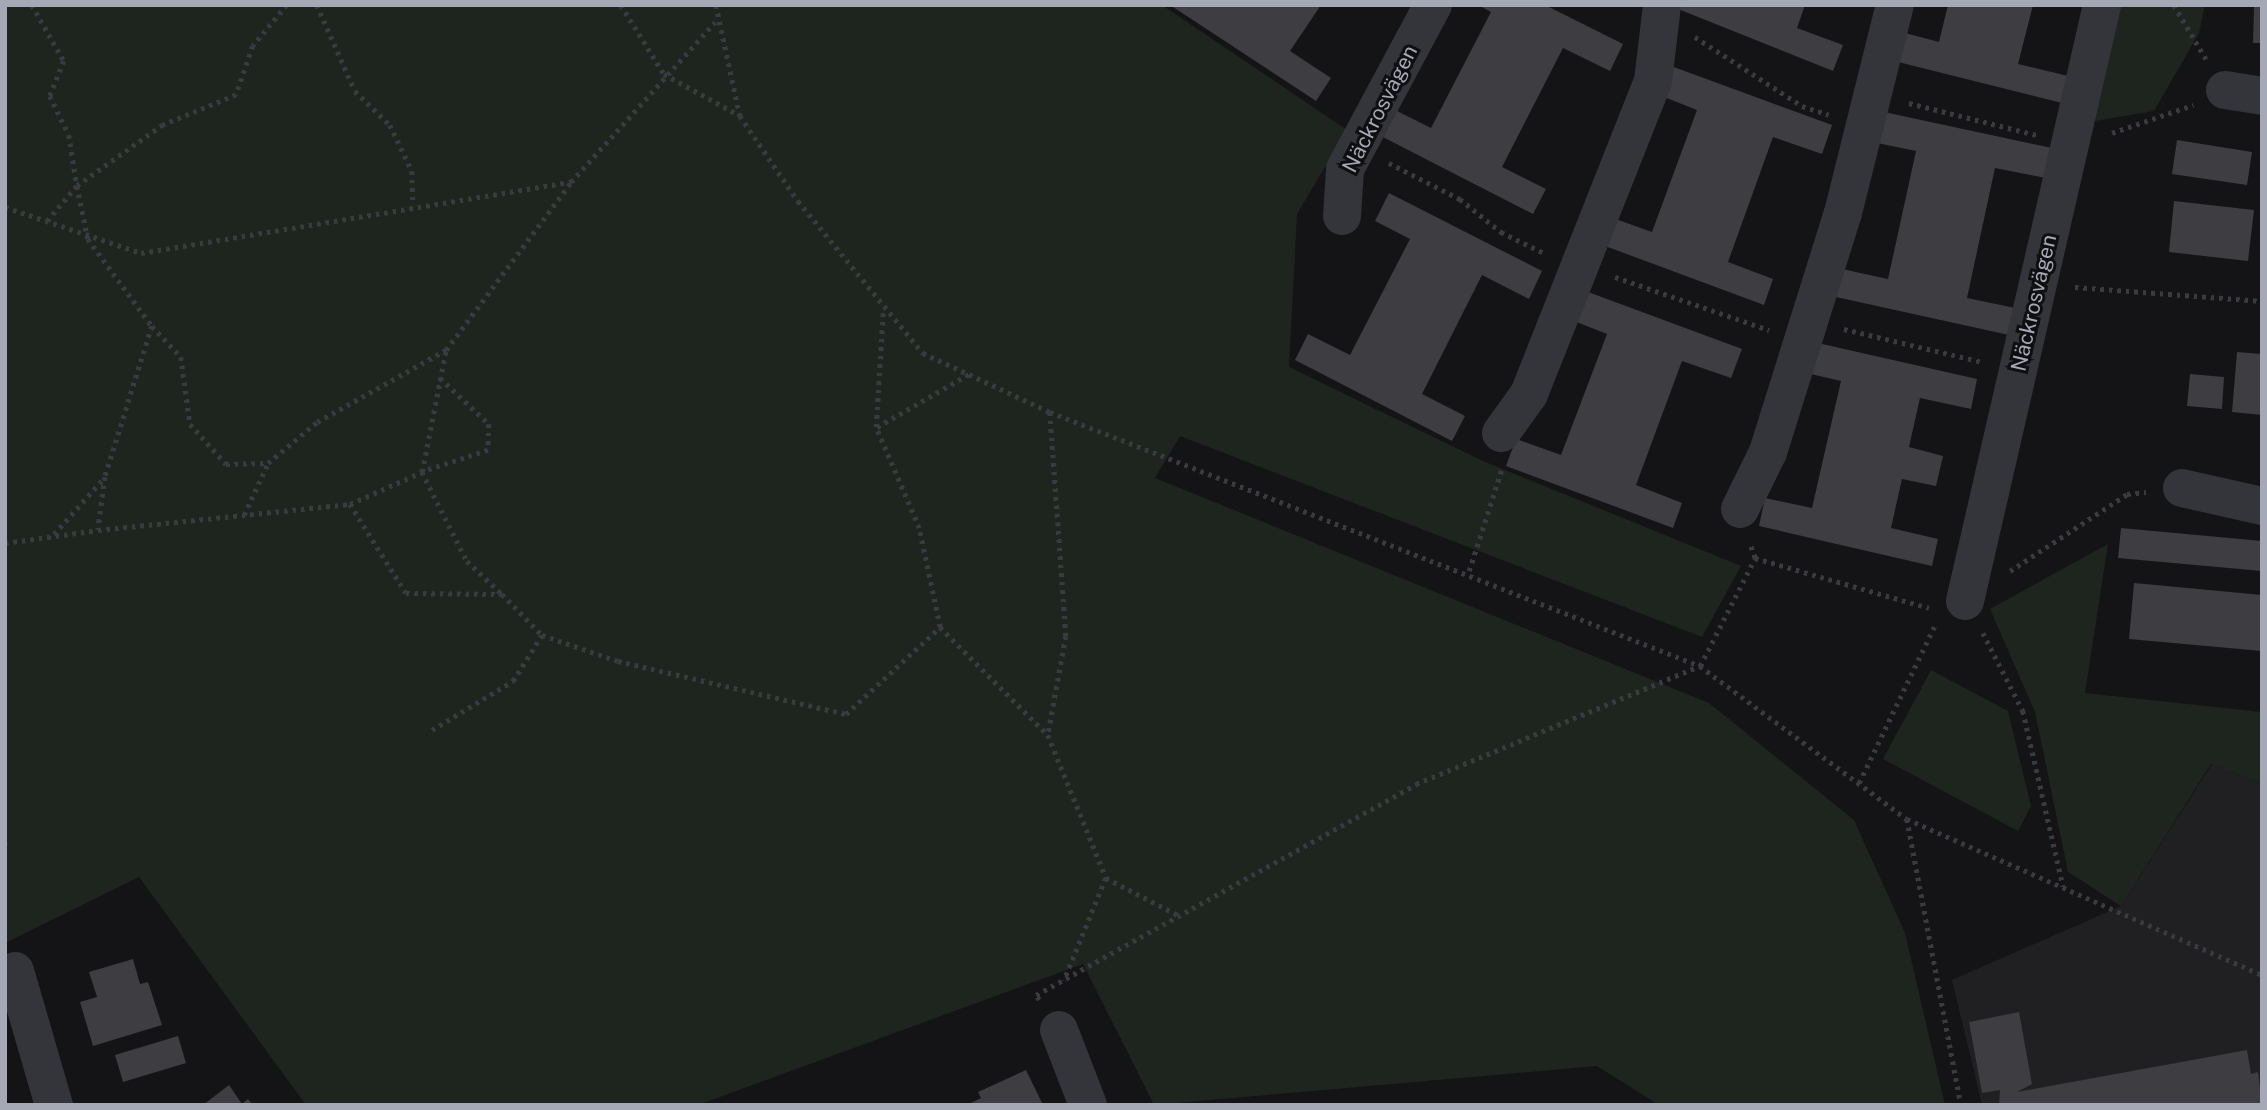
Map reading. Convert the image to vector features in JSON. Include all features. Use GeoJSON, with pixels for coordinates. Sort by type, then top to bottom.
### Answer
{"type":"FeatureCollection","features":[{"type":"Feature","properties":{"kind":"street","name":"Näckrosvägen"},"geometry":{"type":"LineString","coordinates":[[1342,216],[1345,169],[1433,5]]}},
{"type":"Feature","properties":{"kind":"street"},"geometry":{"type":"LineString","coordinates":[[1740,509],[1768,452],[1809,321],[1864,127],[1895,5]]}},
{"type":"Feature","properties":{"kind":"street","name":"Näckrosvägen"},"geometry":{"type":"LineString","coordinates":[[1953,606],[2018,370],[2102,5]]}},
{"type":"Feature","properties":{"kind":"street"},"geometry":{"type":"LineString","coordinates":[[1500,432],[1529,394],[1653,81],[1661,10]]}},
{"type":"Feature","properties":{"kind":"street"},"geometry":{"type":"LineString","coordinates":[[2225,90],[2262,96]]}},
{"type":"Feature","properties":{"kind":"street"},"geometry":{"type":"LineString","coordinates":[[2182,488],[2262,506]]}},
{"type":"Feature","properties":{"kind":"street"},"geometry":{"type":"LineString","coordinates":[[15,971],[54,1105]]}},
{"type":"Feature","properties":{"kind":"street"},"geometry":{"type":"LineString","coordinates":[[1059,1030],[1088,1105]]}},
{"type":"Feature","properties":{"kind":"path"},"geometry":{"type":"LineString","coordinates":[[32,5],[64,61],[50,96],[69,135],[88,239],[152,326],[181,357],[190,424],[226,464],[268,463]]}},
{"type":"Feature","properties":{"kind":"path"},"geometry":{"type":"LineString","coordinates":[[46,223],[77,186],[163,125],[236,95],[253,46],[287,5]]}},
{"type":"Feature","properties":{"kind":"path"},"geometry":{"type":"LineString","coordinates":[[317,5],[355,91],[390,125],[412,172],[413,203]]}},
{"type":"Feature","properties":{"kind":"path"},"geometry":{"type":"LineString","coordinates":[[621,5],[664,74],[740,116]]}},
{"type":"Feature","properties":{"kind":"path"},"geometry":{"type":"LineString","coordinates":[[716,5],[715,22],[740,116],[883,309],[923,353],[1050,412],[1469,571],[1700,666],[1907,819],[2262,975]]}},
{"type":"Feature","properties":{"kind":"path"},"geometry":{"type":"LineString","coordinates":[[2174,5],[2225,90]]}},
{"type":"Feature","properties":{"kind":"path"},"geometry":{"type":"LineString","coordinates":[[1661,10],[1802,106],[1864,127]]}},
{"type":"Feature","properties":{"kind":"path"},"geometry":{"type":"LineString","coordinates":[[244,515],[268,463],[317,422],[446,350],[571,182],[664,74],[715,22]]}},
{"type":"Feature","properties":{"kind":"path"},"geometry":{"type":"LineString","coordinates":[[5,207],[88,239],[141,253],[413,203],[571,182]]}},
{"type":"Feature","properties":{"kind":"path"},"geometry":{"type":"LineString","coordinates":[[2039,282],[2262,301]]}},
{"type":"Feature","properties":{"kind":"path"},"geometry":{"type":"LineString","coordinates":[[883,309],[876,427],[919,528],[940,627],[1048,735],[1106,878],[1180,916]]}},
{"type":"Feature","properties":{"kind":"path"},"geometry":{"type":"LineString","coordinates":[[1809,321],[2018,370]]}},
{"type":"Feature","properties":{"kind":"path"},"geometry":{"type":"LineString","coordinates":[[98,530],[105,477],[152,326]]}},
{"type":"Feature","properties":{"kind":"path"},"geometry":{"type":"LineString","coordinates":[[446,350],[422,472],[467,561],[542,635],[618,661],[846,715],[940,627]]}},
{"type":"Feature","properties":{"kind":"path"},"geometry":{"type":"LineString","coordinates":[[876,427],[969,374]]}},
{"type":"Feature","properties":{"kind":"path"},"geometry":{"type":"LineString","coordinates":[[5,543],[54,534],[350,504],[422,472],[488,450],[489,424],[440,378]]}},
{"type":"Feature","properties":{"kind":"path"},"geometry":{"type":"LineString","coordinates":[[1048,735],[1066,636],[1050,412]]}},
{"type":"Feature","properties":{"kind":"path"},"geometry":{"type":"LineString","coordinates":[[1469,571],[1502,474],[1500,432]]}},
{"type":"Feature","properties":{"kind":"path"},"geometry":{"type":"LineString","coordinates":[[54,534],[105,477]]}},
{"type":"Feature","properties":{"kind":"path"},"geometry":{"type":"LineString","coordinates":[[350,504],[406,593],[502,594]]}},
{"type":"Feature","properties":{"kind":"path"},"geometry":{"type":"LineString","coordinates":[[1059,1030],[1037,995],[1416,785],[1700,666],[1755,558],[1740,509]]}},
{"type":"Feature","properties":{"kind":"path"},"geometry":{"type":"LineString","coordinates":[[1859,783],[1953,606],[2023,711],[2063,886]]}},
{"type":"Feature","properties":{"kind":"path"},"geometry":{"type":"LineString","coordinates":[[432,730],[513,681],[542,635]]}},
{"type":"Feature","properties":{"kind":"path"},"geometry":{"type":"LineString","coordinates":[[1907,819],[1961,1105]]}},
{"type":"Feature","properties":{"kind":"path"},"geometry":{"type":"LineString","coordinates":[[5,842],[5,850]]}},
{"type":"Feature","properties":{"kind":"path"},"geometry":{"type":"LineString","coordinates":[[1064,981],[1106,878]]}},
{"type":"Feature","properties":{"kind":"shaded area"},"geometry":{"type":"Polygon","coordinates":[[[5,5],[1162,5],[1347,130],[1297,214],[1289,367],[1483,461],[1741,566],[1702,637],[1180,436],[1155,478],[1709,703],[1854,820],[1905,933],[1945,1105],[1659,1105],[1597,1066],[1154,1105],[1083,964],[698,1105],[306,1105],[139,877],[5,943],[5,5]]]}},
{"type":"Feature","properties":{"kind":"shaded area"},"geometry":{"type":"Polygon","coordinates":[[[2109,5],[2205,5],[2199,33],[2154,111],[2083,123],[2109,5]]]}},
{"type":"Feature","properties":{"kind":"shaded area"},"geometry":{"type":"Polygon","coordinates":[[[2108,544],[2085,693],[2262,712],[2262,783],[2211,764],[2121,906],[2068,872],[2035,712],[1990,609],[2108,544]]]}},
{"type":"Feature","properties":{"kind":"shaded area"},"geometry":{"type":"Polygon","coordinates":[[[1931,670],[2008,711],[2031,806],[2018,831],[1883,759],[1931,670]]]}},
{"type":"Feature","properties":{"kind":"shaded area"},"geometry":{"type":"Polygon","coordinates":[[[2212,764],[2262,783],[2262,1105],[1982,1105],[1952,980],[2121,906],[2212,764]]]}},
{"type":"Feature","properties":{"kind":"building"},"geometry":{"type":"Polygon","coordinates":[[[1170,5],[1321,5],[1290,51],[1331,78],[1316,101],[1170,5]]]}},
{"type":"Feature","properties":{"kind":"building"},"geometry":{"type":"Polygon","coordinates":[[[1478,5],[1545,5],[1623,44],[1610,71],[1563,48],[1502,167],[1546,189],[1533,214],[1375,133],[1389,107],[1431,128],[1491,12],[1478,5]]]}},
{"type":"Feature","properties":{"kind":"building"},"geometry":{"type":"Polygon","coordinates":[[[1668,5],[1805,5],[1797,28],[1843,45],[1833,71],[1668,5]]]}},
{"type":"Feature","properties":{"kind":"building"},"geometry":{"type":"Polygon","coordinates":[[[1948,5],[2033,5],[2018,64],[2068,76],[2062,103],[1898,62],[1905,33],[1939,42],[1948,5]]]}},
{"type":"Feature","properties":{"kind":"building"},"geometry":{"type":"Polygon","coordinates":[[[2254,7],[2262,7],[2262,43],[2253,43],[2254,7]]]}},
{"type":"Feature","properties":{"kind":"building"},"geometry":{"type":"Polygon","coordinates":[[[1671,66],[1832,125],[1822,154],[1773,137],[1728,262],[1773,279],[1764,305],[1597,243],[1607,216],[1652,232],[1697,110],[1659,95],[1671,66]]]}},
{"type":"Feature","properties":{"kind":"building"},"geometry":{"type":"Polygon","coordinates":[[[1884,112],[2052,148],[2046,178],[1995,168],[1967,298],[2015,308],[2009,335],[1836,297],[1842,269],[1888,279],[1916,151],[1877,143],[1884,112]]]}},
{"type":"Feature","properties":{"kind":"building"},"geometry":{"type":"Polygon","coordinates":[[[2177,140],[2252,152],[2247,185],[2172,174],[2177,140]]]}},
{"type":"Feature","properties":{"kind":"building"},"geometry":{"type":"Polygon","coordinates":[[[1389,193],[1542,271],[1529,299],[1482,275],[1422,394],[1465,416],[1452,441],[1295,360],[1308,334],[1350,355],[1410,239],[1375,221],[1389,193]]]}},
{"type":"Feature","properties":{"kind":"building"},"geometry":{"type":"Polygon","coordinates":[[[2174,201],[2254,210],[2248,261],[2169,252],[2174,201]]]}},
{"type":"Feature","properties":{"kind":"building"},"geometry":{"type":"Polygon","coordinates":[[[1580,289],[1742,349],[1731,378],[1682,361],[1636,485],[1682,503],[1673,528],[1506,466],[1516,439],[1561,455],[1607,334],[1569,319],[1580,289]]]}},
{"type":"Feature","properties":{"kind":"building"},"geometry":{"type":"Polygon","coordinates":[[[1809,341],[1977,379],[1971,409],[1920,398],[1909,447],[1943,456],[1936,486],[1902,479],[1891,528],[1938,539],[1932,566],[1759,526],[1765,498],[1812,508],[1841,381],[1802,372],[1809,341]]]}},
{"type":"Feature","properties":{"kind":"building"},"geometry":{"type":"Polygon","coordinates":[[[2237,352],[2262,354],[2262,415],[2232,412],[2237,352]]]}},
{"type":"Feature","properties":{"kind":"building"},"geometry":{"type":"Polygon","coordinates":[[[2190,374],[2224,377],[2222,409],[2187,406],[2190,374]]]}},
{"type":"Feature","properties":{"kind":"building"},"geometry":{"type":"Polygon","coordinates":[[[2121,528],[2262,541],[2262,571],[2118,558],[2121,528]]]}},
{"type":"Feature","properties":{"kind":"building"},"geometry":{"type":"Polygon","coordinates":[[[2134,583],[2262,595],[2262,651],[2129,639],[2134,583]]]}},
{"type":"Feature","properties":{"kind":"building"},"geometry":{"type":"Polygon","coordinates":[[[133,959],[140,984],[148,982],[162,1025],[93,1046],[80,1002],[97,997],[89,972],[133,959]]]}},
{"type":"Feature","properties":{"kind":"building"},"geometry":{"type":"Polygon","coordinates":[[[2019,1012],[2032,1084],[2017,1092],[2247,1050],[2251,1074],[2258,1072],[2262,1105],[1999,1105],[2000,1090],[1982,1093],[1969,1022],[2019,1012]]]}},
{"type":"Feature","properties":{"kind":"building"},"geometry":{"type":"Polygon","coordinates":[[[178,1036],[186,1063],[123,1082],[115,1055],[178,1036]]]}},
{"type":"Feature","properties":{"kind":"building"},"geometry":{"type":"Polygon","coordinates":[[[1026,1070],[1043,1105],[967,1105],[981,1098],[978,1092],[1026,1070]]]}},
{"type":"Feature","properties":{"kind":"building"},"geometry":{"type":"Polygon","coordinates":[[[229,1085],[242,1104],[248,1099],[253,1105],[203,1105],[229,1085]]]}}]}
